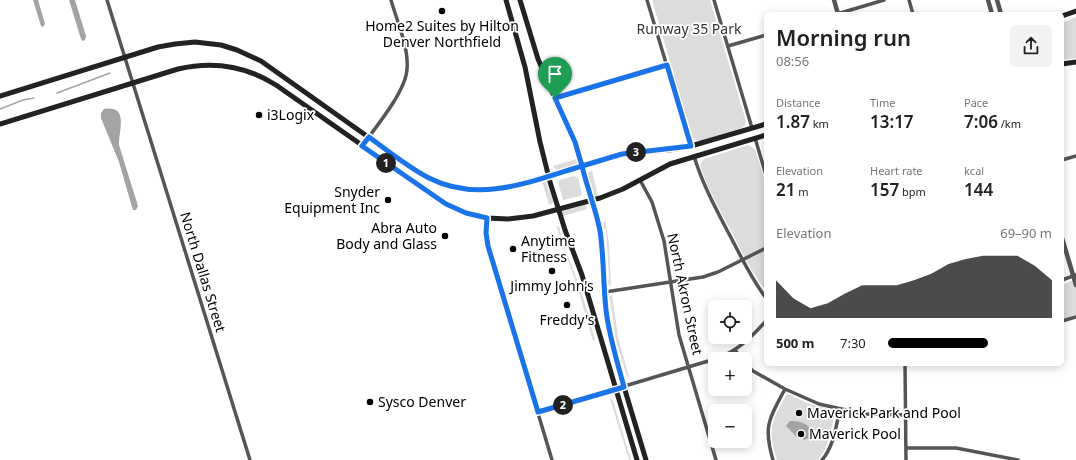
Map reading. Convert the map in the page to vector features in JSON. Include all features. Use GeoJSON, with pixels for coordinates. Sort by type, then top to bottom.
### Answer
{"type":"FeatureCollection","features":[{"type":"Feature","properties":{"kind":"main road"},"geometry":{"type":"LineString","coordinates":[[506,0],[525,67],[540,142],[558,210],[582,275],[636,460]]}},
{"type":"Feature","properties":{"kind":"main road"},"geometry":{"type":"LineString","coordinates":[[520,0],[538,59],[575,142],[592,200],[602,243],[605,292],[610,333],[624,387],[646,460]]}},
{"type":"Feature","properties":{"kind":"main road"},"geometry":{"type":"LineString","coordinates":[[1064,15],[1076,11]]}},
{"type":"Feature","properties":{"kind":"main road"},"geometry":{"type":"LineString","coordinates":[[0,96],[158,47],[182,43],[212,44],[237,50],[261,61],[419,173],[437,182],[458,188],[477,190],[496,190],[514,186],[622,154],[691,146],[764,125]]}},
{"type":"Feature","properties":{"kind":"main road"},"geometry":{"type":"LineString","coordinates":[[1064,64],[1076,62]]}},
{"type":"Feature","properties":{"kind":"main road"},"geometry":{"type":"LineString","coordinates":[[0,124],[178,69],[194,66],[224,66],[244,70],[260,76],[276,85],[446,204],[466,213],[487,218],[517,219],[558,210],[592,200],[623,189],[670,164],[764,136]]}},
{"type":"Feature","properties":{"kind":"street"},"geometry":{"type":"LineString","coordinates":[[107,0],[133,82]]}},
{"type":"Feature","properties":{"kind":"street"},"geometry":{"type":"LineString","coordinates":[[362,146],[401,90],[408,70],[405,50],[390,0]]}},
{"type":"Feature","properties":{"kind":"street"},"geometry":{"type":"LineString","coordinates":[[648,0],[691,146]]}},
{"type":"Feature","properties":{"kind":"street"},"geometry":{"type":"LineString","coordinates":[[714,0],[752,128]]}},
{"type":"Feature","properties":{"kind":"street"},"geometry":{"type":"LineString","coordinates":[[834,0],[837,12]]}},
{"type":"Feature","properties":{"kind":"street"},"geometry":{"type":"LineString","coordinates":[[845,12],[884,0]]}},
{"type":"Feature","properties":{"kind":"street"},"geometry":{"type":"LineString","coordinates":[[909,0],[912,12]]}},
{"type":"Feature","properties":{"kind":"street"},"geometry":{"type":"LineString","coordinates":[[988,0],[991,12]]}},
{"type":"Feature","properties":{"kind":"street"},"geometry":{"type":"LineString","coordinates":[[997,0],[1000,12]]}},
{"type":"Feature","properties":{"kind":"street"},"geometry":{"type":"LineString","coordinates":[[728,46],[764,36]]}},
{"type":"Feature","properties":{"kind":"street"},"geometry":{"type":"LineString","coordinates":[[555,98],[667,65]]}},
{"type":"Feature","properties":{"kind":"street","name":"North Dallas Street"},"geometry":{"type":"LineString","coordinates":[[133,82],[250,460]]}},
{"type":"Feature","properties":{"kind":"street"},"geometry":{"type":"LineString","coordinates":[[755,138],[764,168]]}},
{"type":"Feature","properties":{"kind":"street"},"geometry":{"type":"LineString","coordinates":[[694,156],[704,185],[749,274],[764,295]]}},
{"type":"Feature","properties":{"kind":"street"},"geometry":{"type":"LineString","coordinates":[[1064,159],[1076,156]]}},
{"type":"Feature","properties":{"kind":"street","name":"North Akron Street"},"geometry":{"type":"LineString","coordinates":[[640,180],[652,202],[664,241],[679,335],[716,460]]}},
{"type":"Feature","properties":{"kind":"street"},"geometry":{"type":"LineString","coordinates":[[487,218],[486,233],[488,246],[552,460]]}},
{"type":"Feature","properties":{"kind":"street"},"geometry":{"type":"LineString","coordinates":[[1064,244],[1075,276],[1076,285]]}},
{"type":"Feature","properties":{"kind":"street"},"geometry":{"type":"LineString","coordinates":[[605,292],[703,278],[764,249]]}},
{"type":"Feature","properties":{"kind":"street"},"geometry":{"type":"LineString","coordinates":[[1064,279],[1075,276]]}},
{"type":"Feature","properties":{"kind":"street"},"geometry":{"type":"LineString","coordinates":[[1064,320],[1076,316]]}},
{"type":"Feature","properties":{"kind":"street"},"geometry":{"type":"LineString","coordinates":[[731,352],[746,342],[764,323]]}},
{"type":"Feature","properties":{"kind":"street"},"geometry":{"type":"LineString","coordinates":[[538,412],[708,361]]}},
{"type":"Feature","properties":{"kind":"street"},"geometry":{"type":"LineString","coordinates":[[905,366],[906,460]]}},
{"type":"Feature","properties":{"kind":"street"},"geometry":{"type":"LineString","coordinates":[[752,370],[785,389],[819,404],[864,414],[906,416]]}},
{"type":"Feature","properties":{"kind":"street"},"geometry":{"type":"LineString","coordinates":[[773,460],[768,436],[768,425],[785,389]]}},
{"type":"Feature","properties":{"kind":"street"},"geometry":{"type":"LineString","coordinates":[[822,460],[828,451],[832,440],[840,409]]}},
{"type":"Feature","properties":{"kind":"street"},"geometry":{"type":"LineString","coordinates":[[906,448],[956,448],[1018,460]]}},
{"type":"Feature","properties":{"kind":"green space","name":"Runway 35 Park"},"geometry":{"type":"Polygon","coordinates":[[[652,0],[710,0],[746,121],[742,128],[700,141],[692,137],[652,0]]]}},
{"type":"Feature","properties":{"kind":"green space"},"geometry":{"type":"Polygon","coordinates":[[[1076,17],[1076,58],[1064,60],[1064,22],[1076,17]]]}},
{"type":"Feature","properties":{"kind":"green space"},"geometry":{"type":"Polygon","coordinates":[[[748,145],[755,149],[764,178],[764,288],[751,269],[706,182],[700,165],[704,159],[748,145]]]}},
{"type":"Feature","properties":{"kind":"green space"},"geometry":{"type":"Polygon","coordinates":[[[577,159],[578,163],[576,165],[557,170],[553,166],[577,159]]]}},
{"type":"Feature","properties":{"kind":"green space"},"geometry":{"type":"Polygon","coordinates":[[[592,171],[597,196],[593,194],[587,175],[588,172],[592,171]]]}},
{"type":"Feature","properties":{"kind":"green space"},"geometry":{"type":"Polygon","coordinates":[[[574,176],[578,178],[582,194],[580,196],[563,200],[558,182],[574,176]]]}},
{"type":"Feature","properties":{"kind":"green space"},"geometry":{"type":"Polygon","coordinates":[[[545,180],[553,201],[552,204],[549,205],[542,181],[545,180]]]}},
{"type":"Feature","properties":{"kind":"green space"},"geometry":{"type":"Polygon","coordinates":[[[584,205],[587,209],[563,216],[563,211],[584,205]]]}},
{"type":"Feature","properties":{"kind":"green space"},"geometry":{"type":"Polygon","coordinates":[[[605,219],[609,243],[611,287],[608,283],[609,277],[606,231],[603,226],[605,219]]]}},
{"type":"Feature","properties":{"kind":"green space"},"geometry":{"type":"Polygon","coordinates":[[[556,225],[560,228],[564,245],[577,280],[576,283],[556,225]]]}},
{"type":"Feature","properties":{"kind":"green space"},"geometry":{"type":"Polygon","coordinates":[[[1076,279],[1076,315],[1064,318],[1064,284],[1076,279]]]}},
{"type":"Feature","properties":{"kind":"green space"},"geometry":{"type":"Polygon","coordinates":[[[578,289],[581,290],[595,340],[593,341],[578,289]]]}},
{"type":"Feature","properties":{"kind":"green space"},"geometry":{"type":"Polygon","coordinates":[[[612,294],[618,337],[629,377],[627,377],[616,340],[609,297],[612,294]]]}},
{"type":"Feature","properties":{"kind":"green space"},"geometry":{"type":"Polygon","coordinates":[[[787,394],[807,403],[833,410],[835,413],[831,432],[822,455],[818,460],[777,460],[772,441],[772,426],[777,411],[787,394]]]}},
{"type":"Feature","properties":{"kind":"green space"},"geometry":{"type":"Polygon","coordinates":[[[610,399],[613,401],[631,460],[629,460],[610,399]]]}},
{"type":"Feature","properties":{"kind":"shaded area"},"geometry":{"type":"Polygon","coordinates":[[[33,0],[38,0],[45,24],[43,27],[41,26],[33,0]]]}},
{"type":"Feature","properties":{"kind":"shaded area"},"geometry":{"type":"Polygon","coordinates":[[[69,0],[75,0],[86,36],[85,40],[83,41],[81,39],[69,0]]]}},
{"type":"Feature","properties":{"kind":"shaded area"},"geometry":{"type":"Polygon","coordinates":[[[104,109],[112,109],[117,111],[120,115],[119,145],[138,206],[136,210],[133,210],[119,162],[101,118],[101,113],[104,109]]]}},
{"type":"Feature","properties":{"kind":"shaded area","name":"Maverick Pool"},"geometry":{"type":"Polygon","coordinates":[[[790,421],[797,421],[808,426],[812,432],[810,438],[803,440],[803,431],[797,437],[786,426],[790,421]]]}},
{"type":"Feature","properties":{"kind":"waterway"},"geometry":{"type":"LineString","coordinates":[[57,93],[110,73]]}},
{"type":"Feature","properties":{"kind":"waterway"},"geometry":{"type":"LineString","coordinates":[[0,109],[23,100],[34,98]]}},
{"type":"Feature","properties":{"kind":"place","name":"Home2 Suites by Hilton Denver Northfield"},"geometry":{"type":"Point","coordinates":[442,11]}},
{"type":"Feature","properties":{"kind":"place","name":"i3Logix"},"geometry":{"type":"Point","coordinates":[259,115]}},
{"type":"Feature","properties":{"kind":"place","name":"Snyder Equipment Inc"},"geometry":{"type":"Point","coordinates":[388,200]}},
{"type":"Feature","properties":{"kind":"place","name":"Abra Auto Body and Glass"},"geometry":{"type":"Point","coordinates":[445,236]}},
{"type":"Feature","properties":{"kind":"place","name":"Anytime Fitness"},"geometry":{"type":"Point","coordinates":[513,249]}},
{"type":"Feature","properties":{"kind":"place","name":"Jimmy John's"},"geometry":{"type":"Point","coordinates":[552,271]}},
{"type":"Feature","properties":{"kind":"place","name":"Freddy's"},"geometry":{"type":"Point","coordinates":[567,305]}},
{"type":"Feature","properties":{"kind":"place","name":"Sysco Denver"},"geometry":{"type":"Point","coordinates":[370,402]}},
{"type":"Feature","properties":{"kind":"place","name":"Maverick Park and Pool"},"geometry":{"type":"Point","coordinates":[799,413]}},
{"type":"Feature","properties":{"kind":"place","name":"Maverick Pool"},"geometry":{"type":"Point","coordinates":[801,434]}},
{"type":"Feature","properties":{"kind":"route"},"geometry":{"type":"LineString","coordinates":[[555,98],[575,142],[582,166],[510,187],[496,190],[477,190],[451,186],[437,182],[419,173],[369,137],[362,146],[438,200],[466,213],[487,218],[486,233],[488,246],[538,412],[624,387],[608,325],[605,301],[602,243],[599,227],[582,166],[631,152],[670,150],[691,146],[667,65],[555,98]]}}]}
